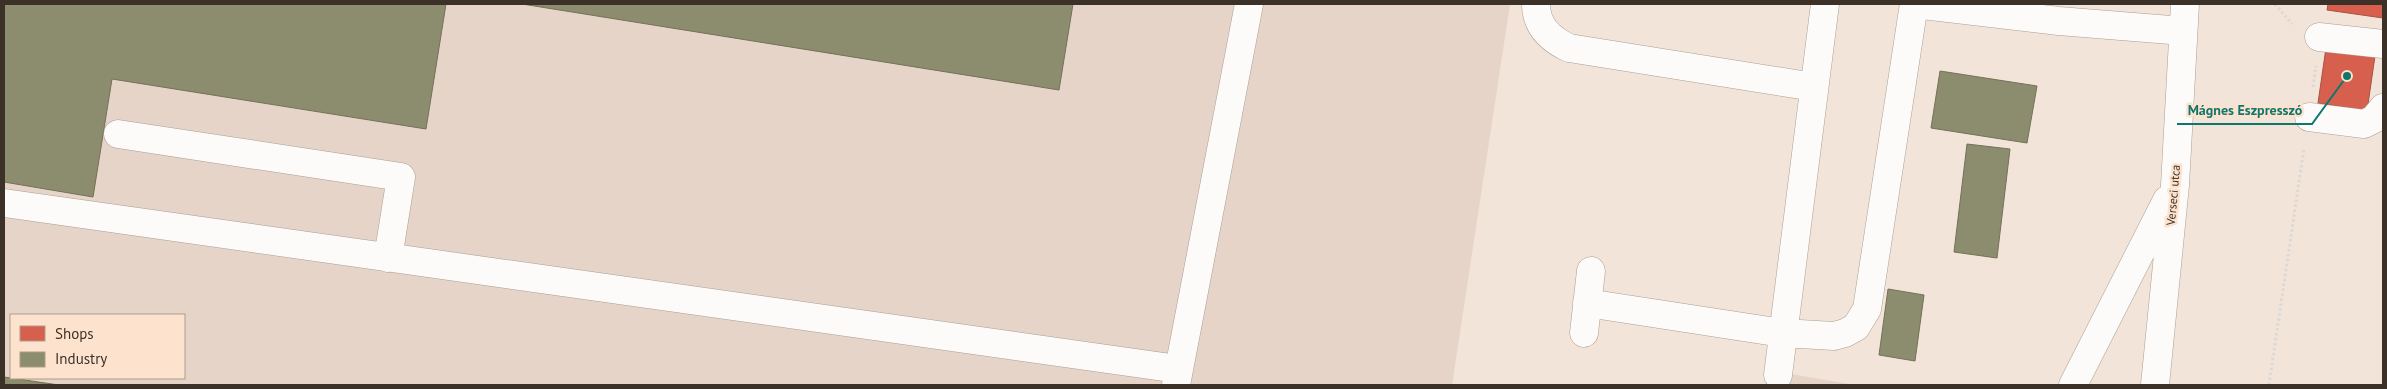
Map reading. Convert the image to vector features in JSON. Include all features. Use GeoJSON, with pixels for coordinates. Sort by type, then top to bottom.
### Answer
{"type":"FeatureCollection","features":[{"type":"Feature","properties":{"kind":"street"},"geometry":{"type":"LineString","coordinates":[[4,203],[388,258],[1177,377],[1249,4]]}},
{"type":"Feature","properties":{"kind":"street"},"geometry":{"type":"LineString","coordinates":[[1536,4],[1536,16],[1542,27],[1558,43],[1569,48],[1814,87]]}},
{"type":"Feature","properties":{"kind":"street"},"geometry":{"type":"LineString","coordinates":[[1778,375],[1825,4]]}},
{"type":"Feature","properties":{"kind":"street"},"geometry":{"type":"LineString","coordinates":[[1587,303],[1782,333],[1834,336],[1856,327],[1863,318],[1868,299],[1914,4],[2059,21],[2183,31]]}},
{"type":"Feature","properties":{"kind":"street","name":"Verseci utca"},"geometry":{"type":"LineString","coordinates":[[2155,385],[2175,185],[2185,4]]}},
{"type":"Feature","properties":{"kind":"street"},"geometry":{"type":"LineString","coordinates":[[2319,37],[2383,44]]}},
{"type":"Feature","properties":{"kind":"street"},"geometry":{"type":"LineString","coordinates":[[2309,117],[2364,124],[2374,119],[2383,108]]}},
{"type":"Feature","properties":{"kind":"street"},"geometry":{"type":"LineString","coordinates":[[118,134],[400,177],[388,258]]}},
{"type":"Feature","properties":{"kind":"street"},"geometry":{"type":"LineString","coordinates":[[2073,385],[2175,185]]}},
{"type":"Feature","properties":{"kind":"street"},"geometry":{"type":"LineString","coordinates":[[1584,333],[1591,271]]}},
{"type":"Feature","properties":{"kind":"path"},"geometry":{"type":"LineString","coordinates":[[2274,4],[2293,26]]}},
{"type":"Feature","properties":{"kind":"path"},"geometry":{"type":"LineString","coordinates":[[2268,385],[2316,64]]}},
{"type":"Feature","properties":{"kind":"shaded area"},"geometry":{"type":"Polygon","coordinates":[[[4,4],[1510,4],[1452,385],[4,385],[4,4]]]}},
{"type":"Feature","properties":{"kind":"shaded area"},"geometry":{"type":"Polygon","coordinates":[[[1773,371],[1855,385],[1771,385],[1773,371]]]}},
{"type":"Feature","properties":{"kind":"building: Shops"},"geometry":{"type":"Polygon","coordinates":[[[2328,4],[2383,4],[2383,18],[2327,10],[2328,4]]]}},
{"type":"Feature","properties":{"kind":"building: Shops"},"geometry":{"type":"Polygon","coordinates":[[[2327,41],[2376,49],[2367,111],[2318,103],[2327,41]]]}},
{"type":"Feature","properties":{"kind":"building: Industry"},"geometry":{"type":"Polygon","coordinates":[[[4,4],[446,4],[426,129],[112,79],[93,197],[4,182],[4,4]]]}},
{"type":"Feature","properties":{"kind":"building: Industry"},"geometry":{"type":"Polygon","coordinates":[[[522,4],[1073,4],[1059,90],[522,4]]]}},
{"type":"Feature","properties":{"kind":"building: Industry"},"geometry":{"type":"Polygon","coordinates":[[[1940,71],[2037,86],[2027,143],[1931,128],[1940,71]]]}},
{"type":"Feature","properties":{"kind":"building: Industry"},"geometry":{"type":"Polygon","coordinates":[[[1967,144],[2010,149],[1997,258],[1954,252],[1967,144]]]}},
{"type":"Feature","properties":{"kind":"building: Industry"},"geometry":{"type":"Polygon","coordinates":[[[1888,289],[1924,295],[1915,361],[1879,355],[1888,289]]]}},
{"type":"Feature","properties":{"kind":"building: Industry"},"geometry":{"type":"Polygon","coordinates":[[[4,377],[59,385],[4,385],[4,377]]]}},
{"type":"Feature","properties":{"kind":"place","name":"Mágnes Eszpresszó"},"geometry":{"type":"Point","coordinates":[2347,76]}}]}
